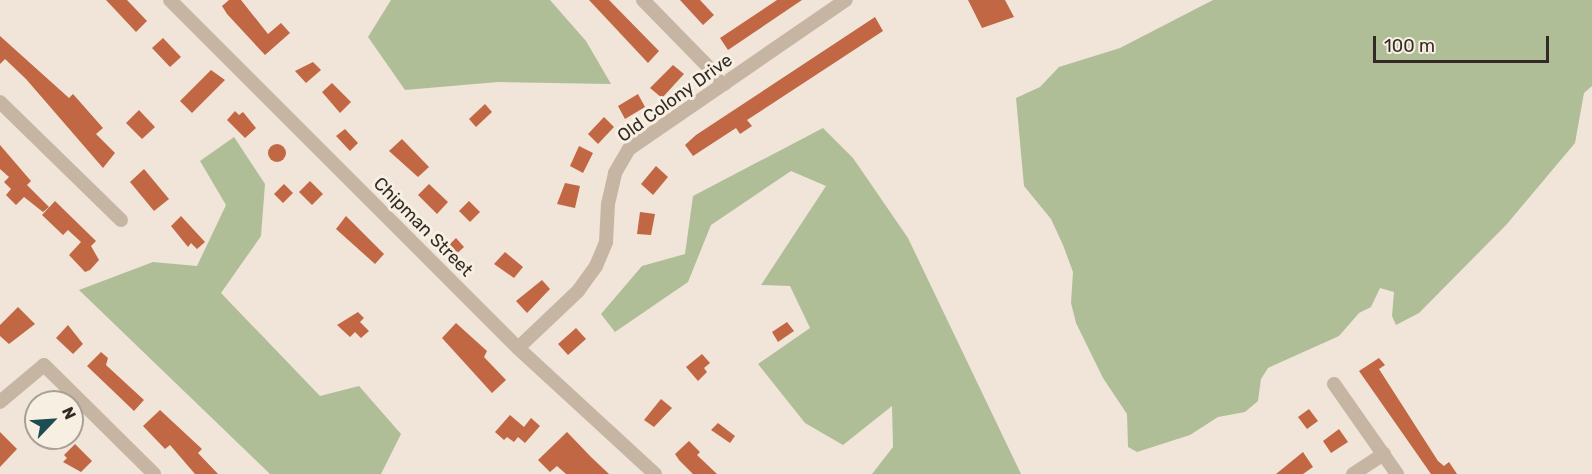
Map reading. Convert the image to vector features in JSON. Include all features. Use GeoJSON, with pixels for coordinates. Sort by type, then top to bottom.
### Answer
{"type":"FeatureCollection","features":[{"type":"Feature","properties":{"kind":"street","name":"Chipman Street"},"geometry":{"type":"LineString","coordinates":[[170,0],[518,348],[655,474]]}},
{"type":"Feature","properties":{"kind":"street"},"geometry":{"type":"LineString","coordinates":[[643,0],[725,84]]}},
{"type":"Feature","properties":{"kind":"street","name":"Old Colony Drive"},"geometry":{"type":"LineString","coordinates":[[518,348],[578,291],[596,266],[606,242],[615,173],[629,149],[725,84],[826,5],[846,0]]}},
{"type":"Feature","properties":{"kind":"street"},"geometry":{"type":"LineString","coordinates":[[0,102],[121,220]]}},
{"type":"Feature","properties":{"kind":"street"},"geometry":{"type":"LineString","coordinates":[[3,394],[44,365],[154,474]]}},
{"type":"Feature","properties":{"kind":"street"},"geometry":{"type":"LineString","coordinates":[[1334,384],[1397,474]]}},
{"type":"Feature","properties":{"kind":"street"},"geometry":{"type":"LineString","coordinates":[[1353,474],[1384,454]]}},
{"type":"Feature","properties":{"kind":"green space"},"geometry":{"type":"Polygon","coordinates":[[[391,0],[550,0],[586,41],[611,84],[498,82],[405,90],[368,37],[391,0]]]}},
{"type":"Feature","properties":{"kind":"green space"},"geometry":{"type":"Polygon","coordinates":[[[1213,0],[1592,0],[1592,86],[1584,93],[1575,143],[1507,224],[1419,313],[1396,325],[1392,316],[1394,292],[1380,288],[1371,307],[1359,313],[1339,336],[1268,368],[1261,379],[1258,401],[1245,412],[1218,417],[1190,435],[1137,452],[1128,447],[1127,414],[1103,378],[1076,323],[1071,303],[1073,272],[1063,245],[1051,219],[1024,186],[1016,98],[1040,87],[1059,67],[1120,48],[1213,0]]]}},
{"type":"Feature","properties":{"kind":"green space"},"geometry":{"type":"Polygon","coordinates":[[[823,128],[853,158],[908,238],[1021,474],[872,474],[893,447],[892,406],[843,445],[805,423],[758,364],[810,328],[790,286],[761,285],[826,186],[791,171],[711,225],[688,282],[615,332],[601,314],[642,266],[685,254],[693,196],[823,128]]]}},
{"type":"Feature","properties":{"kind":"green space"},"geometry":{"type":"Polygon","coordinates":[[[234,137],[265,184],[261,236],[221,293],[320,396],[359,386],[401,434],[381,474],[270,474],[79,290],[153,262],[197,266],[226,205],[200,161],[234,137]]]}},
{"type":"Feature","properties":{"kind":"building"},"geometry":{"type":"Polygon","coordinates":[[[106,0],[127,0],[147,21],[136,32],[106,0]]]}},
{"type":"Feature","properties":{"kind":"building"},"geometry":{"type":"Polygon","coordinates":[[[229,0],[241,0],[268,34],[281,23],[290,33],[265,55],[227,14],[222,6],[229,0]]]}},
{"type":"Feature","properties":{"kind":"building"},"geometry":{"type":"Polygon","coordinates":[[[589,0],[609,0],[659,51],[648,63],[589,0]]]}},
{"type":"Feature","properties":{"kind":"building"},"geometry":{"type":"Polygon","coordinates":[[[680,0],[700,0],[714,15],[703,25],[680,0]]]}},
{"type":"Feature","properties":{"kind":"building"},"geometry":{"type":"Polygon","coordinates":[[[777,0],[802,0],[728,50],[720,38],[777,0]]]}},
{"type":"Feature","properties":{"kind":"building"},"geometry":{"type":"Polygon","coordinates":[[[968,0],[1005,0],[1014,17],[982,28],[968,0]]]}},
{"type":"Feature","properties":{"kind":"building"},"geometry":{"type":"Polygon","coordinates":[[[875,17],[883,31],[747,120],[752,126],[740,134],[736,128],[693,156],[685,145],[696,135],[875,17]]]}},
{"type":"Feature","properties":{"kind":"building"},"geometry":{"type":"Polygon","coordinates":[[[0,36],[69,98],[73,94],[103,128],[96,134],[115,153],[103,168],[26,79],[5,59],[0,64],[0,36]]]}},
{"type":"Feature","properties":{"kind":"building"},"geometry":{"type":"Polygon","coordinates":[[[163,38],[181,57],[170,67],[152,48],[163,38]]]}},
{"type":"Feature","properties":{"kind":"building"},"geometry":{"type":"Polygon","coordinates":[[[313,62],[321,70],[306,83],[295,71],[313,62]]]}},
{"type":"Feature","properties":{"kind":"building"},"geometry":{"type":"Polygon","coordinates":[[[673,65],[684,74],[662,98],[650,88],[673,65]]]}},
{"type":"Feature","properties":{"kind":"building"},"geometry":{"type":"Polygon","coordinates":[[[211,70],[225,80],[192,113],[180,101],[211,70]]]}},
{"type":"Feature","properties":{"kind":"building"},"geometry":{"type":"Polygon","coordinates":[[[332,83],[351,102],[340,113],[322,92],[332,83]]]}},
{"type":"Feature","properties":{"kind":"building"},"geometry":{"type":"Polygon","coordinates":[[[638,94],[645,107],[625,119],[618,106],[638,94]]]}},
{"type":"Feature","properties":{"kind":"building"},"geometry":{"type":"Polygon","coordinates":[[[485,104],[492,112],[476,127],[469,119],[485,104]]]}},
{"type":"Feature","properties":{"kind":"building"},"geometry":{"type":"Polygon","coordinates":[[[139,110],[155,127],[142,139],[126,123],[139,110]]]}},
{"type":"Feature","properties":{"kind":"building"},"geometry":{"type":"Polygon","coordinates":[[[235,111],[239,115],[243,112],[256,128],[245,138],[227,120],[235,111]]]}},
{"type":"Feature","properties":{"kind":"building"},"geometry":{"type":"Polygon","coordinates":[[[604,117],[614,127],[598,144],[588,134],[604,117]]]}},
{"type":"Feature","properties":{"kind":"building"},"geometry":{"type":"Polygon","coordinates":[[[345,129],[358,143],[350,151],[336,136],[345,129]]]}},
{"type":"Feature","properties":{"kind":"building"},"geometry":{"type":"Polygon","coordinates":[[[402,139],[429,167],[418,177],[389,151],[402,139]]]}},
{"type":"Feature","properties":{"kind":"building"},"geometry":{"type":"Polygon","coordinates":[[[273,144],[281,144],[286,149],[284,160],[273,162],[268,157],[268,149],[273,144]]]}},
{"type":"Feature","properties":{"kind":"building"},"geometry":{"type":"Polygon","coordinates":[[[0,145],[31,181],[27,185],[49,207],[43,212],[24,197],[16,205],[6,195],[11,189],[4,182],[9,177],[0,169],[0,145]]]}},
{"type":"Feature","properties":{"kind":"building"},"geometry":{"type":"Polygon","coordinates":[[[579,146],[593,153],[583,173],[570,166],[579,146]]]}},
{"type":"Feature","properties":{"kind":"building"},"geometry":{"type":"Polygon","coordinates":[[[656,166],[668,177],[653,195],[641,184],[656,166]]]}},
{"type":"Feature","properties":{"kind":"building"},"geometry":{"type":"Polygon","coordinates":[[[144,169],[169,199],[154,211],[130,182],[144,169]]]}},
{"type":"Feature","properties":{"kind":"building"},"geometry":{"type":"Polygon","coordinates":[[[310,181],[323,194],[312,205],[299,192],[310,181]]]}},
{"type":"Feature","properties":{"kind":"building"},"geometry":{"type":"Polygon","coordinates":[[[565,183],[580,186],[575,208],[557,204],[565,183]]]}},
{"type":"Feature","properties":{"kind":"building"},"geometry":{"type":"Polygon","coordinates":[[[284,184],[293,193],[283,203],[274,194],[284,184]]]}},
{"type":"Feature","properties":{"kind":"building"},"geometry":{"type":"Polygon","coordinates":[[[429,184],[448,202],[437,214],[418,195],[429,184]]]}},
{"type":"Feature","properties":{"kind":"building"},"geometry":{"type":"Polygon","coordinates":[[[55,201],[96,241],[91,246],[99,260],[90,270],[85,272],[69,255],[81,242],[68,230],[63,235],[42,215],[55,201]]]}},
{"type":"Feature","properties":{"kind":"building"},"geometry":{"type":"Polygon","coordinates":[[[469,201],[480,212],[470,222],[459,211],[469,201]]]}},
{"type":"Feature","properties":{"kind":"building"},"geometry":{"type":"Polygon","coordinates":[[[640,212],[655,214],[651,235],[637,234],[640,212]]]}},
{"type":"Feature","properties":{"kind":"building"},"geometry":{"type":"Polygon","coordinates":[[[181,216],[205,242],[197,249],[191,243],[188,247],[171,226],[181,216]]]}},
{"type":"Feature","properties":{"kind":"building"},"geometry":{"type":"Polygon","coordinates":[[[346,216],[384,254],[375,264],[336,229],[346,216]]]}},
{"type":"Feature","properties":{"kind":"building"},"geometry":{"type":"Polygon","coordinates":[[[456,238],[464,247],[450,260],[442,252],[456,238]]]}},
{"type":"Feature","properties":{"kind":"building"},"geometry":{"type":"Polygon","coordinates":[[[505,252],[523,267],[514,278],[494,264],[505,252]]]}},
{"type":"Feature","properties":{"kind":"building"},"geometry":{"type":"Polygon","coordinates":[[[542,280],[550,289],[527,313],[516,301],[542,280]]]}},
{"type":"Feature","properties":{"kind":"building"},"geometry":{"type":"Polygon","coordinates":[[[18,307],[35,324],[9,344],[0,336],[0,325],[18,307]]]}},
{"type":"Feature","properties":{"kind":"building"},"geometry":{"type":"Polygon","coordinates":[[[358,312],[364,318],[360,322],[369,331],[361,338],[355,332],[350,337],[337,325],[358,312]]]}},
{"type":"Feature","properties":{"kind":"building"},"geometry":{"type":"Polygon","coordinates":[[[787,322],[794,331],[778,342],[772,332],[787,322]]]}},
{"type":"Feature","properties":{"kind":"building"},"geometry":{"type":"Polygon","coordinates":[[[456,323],[487,351],[484,357],[506,380],[492,393],[442,338],[456,323]]]}},
{"type":"Feature","properties":{"kind":"building"},"geometry":{"type":"Polygon","coordinates":[[[68,325],[83,344],[73,354],[56,338],[68,325]]]}},
{"type":"Feature","properties":{"kind":"building"},"geometry":{"type":"Polygon","coordinates":[[[576,328],[586,339],[568,355],[558,344],[576,328]]]}},
{"type":"Feature","properties":{"kind":"building"},"geometry":{"type":"Polygon","coordinates":[[[101,352],[108,358],[106,365],[144,400],[134,411],[87,366],[101,352]]]}},
{"type":"Feature","properties":{"kind":"building"},"geometry":{"type":"Polygon","coordinates":[[[702,354],[710,363],[704,368],[707,372],[698,381],[686,367],[702,354]]]}},
{"type":"Feature","properties":{"kind":"building"},"geometry":{"type":"Polygon","coordinates":[[[1379,358],[1385,365],[1379,369],[1438,461],[1444,466],[1449,462],[1457,474],[1431,474],[1359,371],[1379,358]]]}},
{"type":"Feature","properties":{"kind":"building"},"geometry":{"type":"Polygon","coordinates":[[[661,399],[672,408],[654,427],[644,420],[661,399]]]}},
{"type":"Feature","properties":{"kind":"building"},"geometry":{"type":"Polygon","coordinates":[[[1309,409],[1318,421],[1307,429],[1298,417],[1309,409]]]}},
{"type":"Feature","properties":{"kind":"building"},"geometry":{"type":"Polygon","coordinates":[[[160,410],[202,449],[198,453],[218,474],[195,474],[170,445],[165,449],[143,426],[160,410]]]}},
{"type":"Feature","properties":{"kind":"building"},"geometry":{"type":"Polygon","coordinates":[[[510,415],[524,427],[531,418],[540,426],[525,443],[518,437],[514,442],[507,437],[504,440],[495,432],[510,415]]]}},
{"type":"Feature","properties":{"kind":"building"},"geometry":{"type":"Polygon","coordinates":[[[718,423],[735,436],[730,443],[711,430],[718,423]]]}},
{"type":"Feature","properties":{"kind":"building"},"geometry":{"type":"Polygon","coordinates":[[[1339,429],[1348,442],[1331,453],[1323,441],[1339,429]]]}},
{"type":"Feature","properties":{"kind":"building"},"geometry":{"type":"Polygon","coordinates":[[[0,432],[17,449],[0,467],[0,432]]]}},
{"type":"Feature","properties":{"kind":"building"},"geometry":{"type":"Polygon","coordinates":[[[567,432],[609,474],[566,474],[557,466],[550,472],[538,460],[567,432]]]}},
{"type":"Feature","properties":{"kind":"building"},"geometry":{"type":"Polygon","coordinates":[[[689,441],[700,452],[697,455],[717,474],[693,474],[679,460],[675,454],[689,441]]]}},
{"type":"Feature","properties":{"kind":"building"},"geometry":{"type":"Polygon","coordinates":[[[69,450],[81,450],[92,461],[81,472],[63,462],[67,458],[64,455],[69,450]]]}},
{"type":"Feature","properties":{"kind":"building"},"geometry":{"type":"Polygon","coordinates":[[[1303,452],[1313,467],[1303,474],[1276,474],[1303,452]]]}}]}
